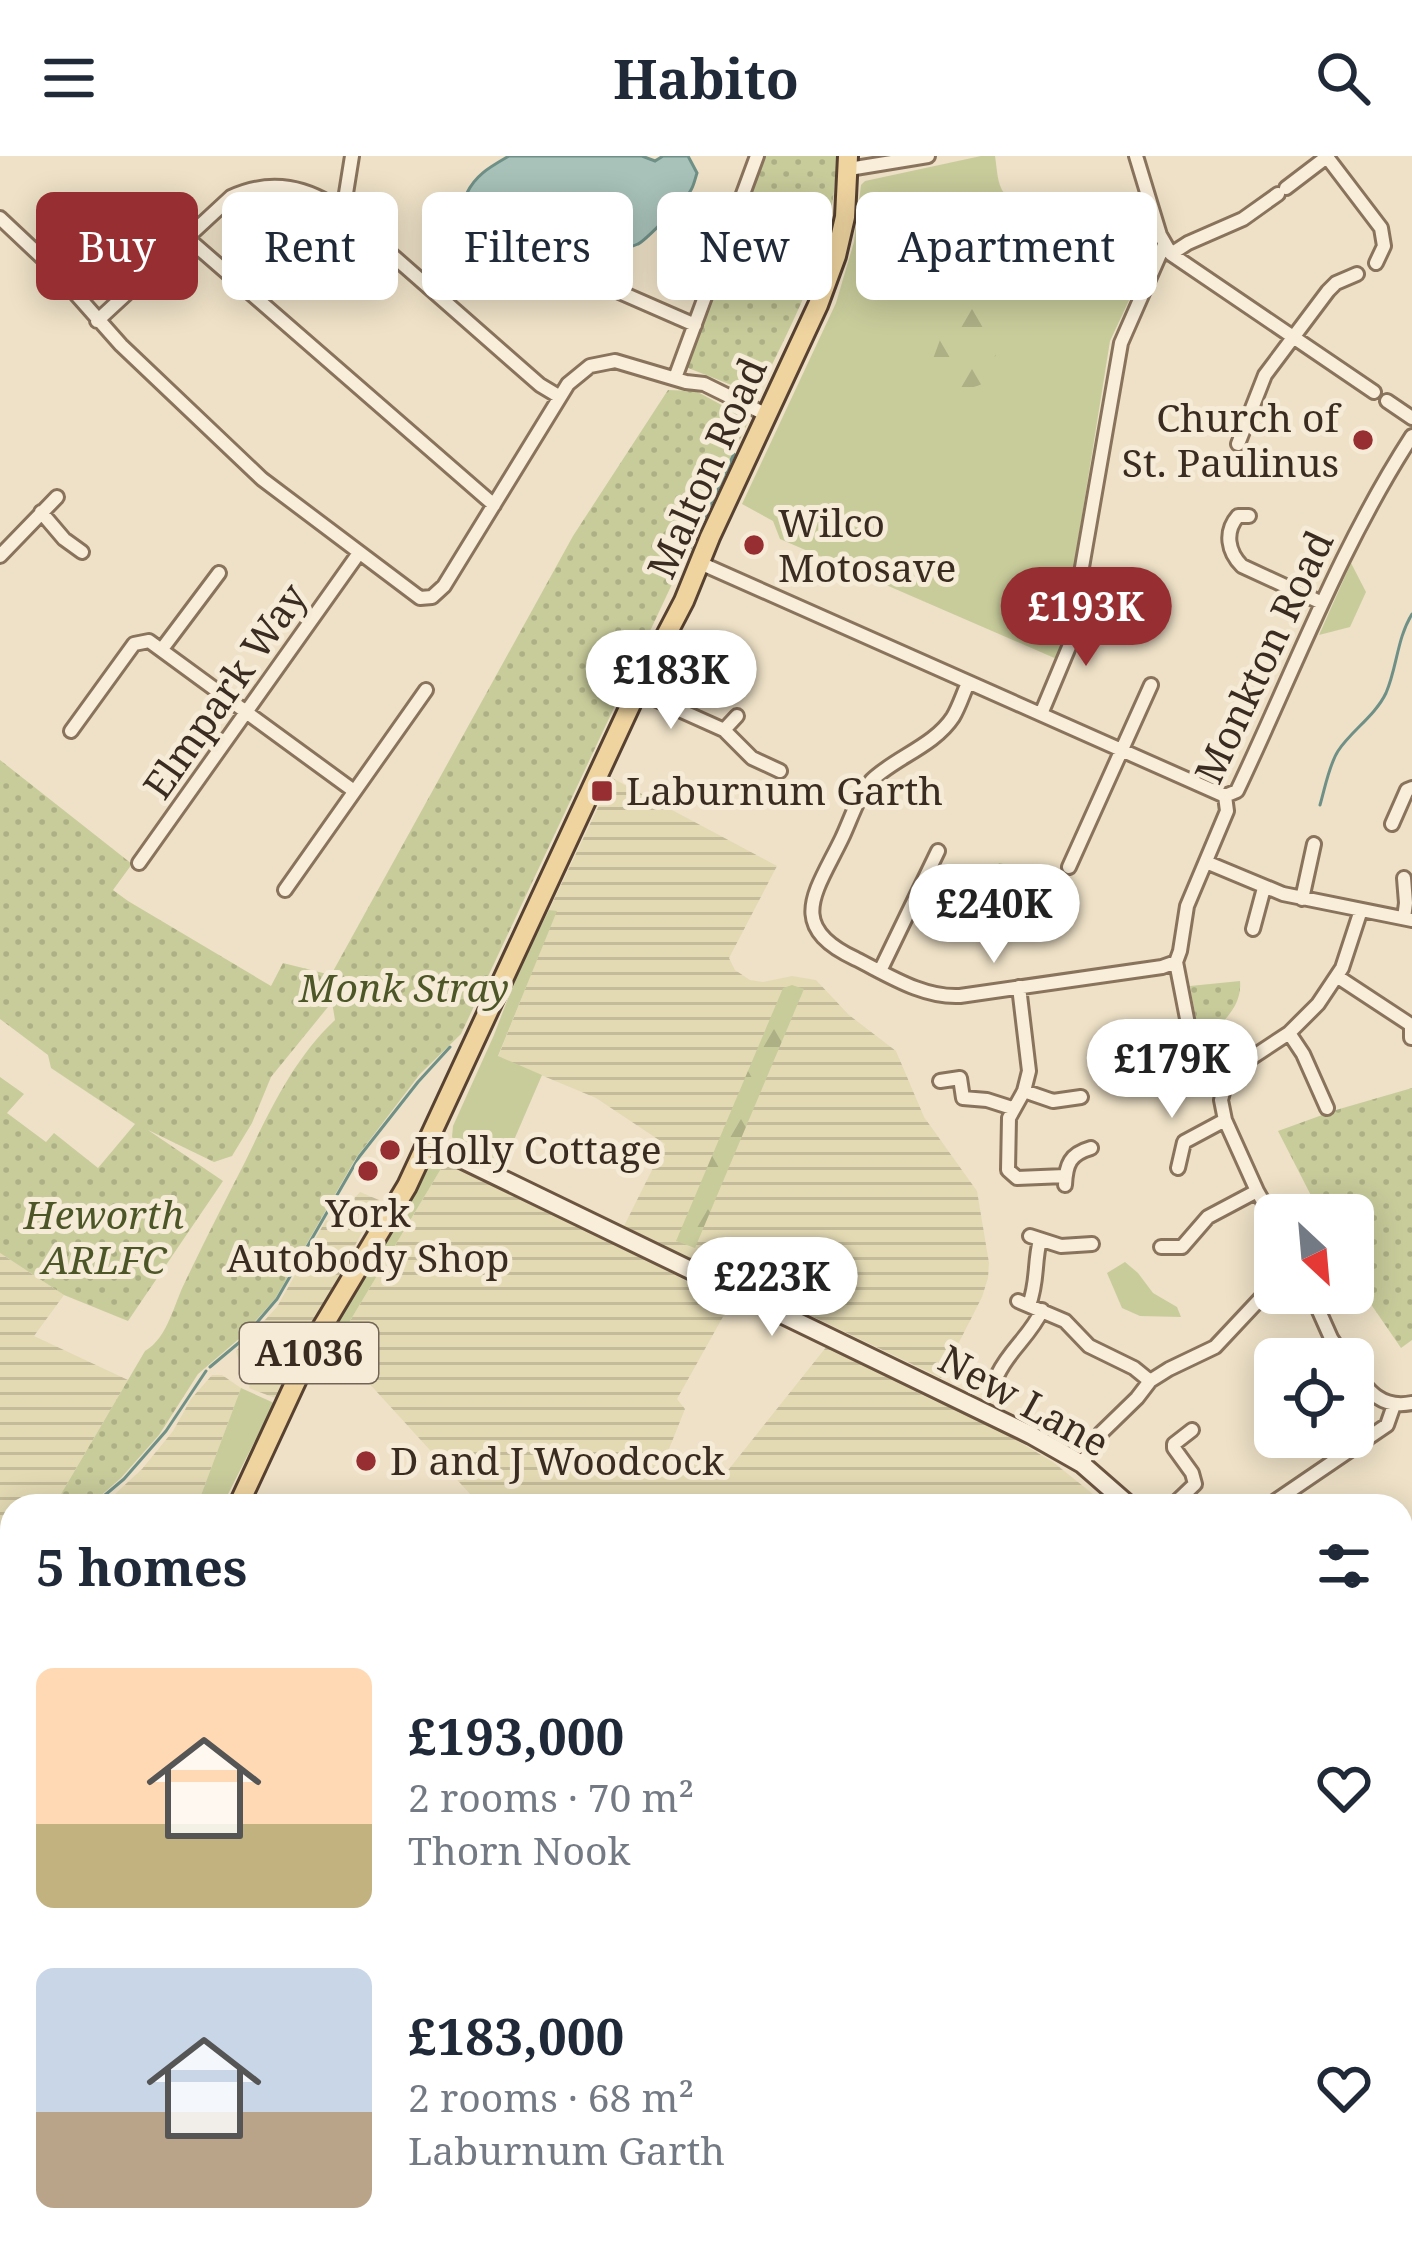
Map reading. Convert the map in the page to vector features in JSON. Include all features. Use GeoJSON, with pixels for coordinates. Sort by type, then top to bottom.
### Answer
{"type":"FeatureCollection","features":[{"type":"Feature","properties":{"kind":"main road","name":"Malton Road"},"geometry":{"type":"LineString","coordinates":[[244,1494],[317,1336],[407,1186],[637,691],[684,601],[818,305],[845,217],[848,162]]}},
{"type":"Feature","properties":{"kind":"street"},"geometry":{"type":"LineString","coordinates":[[346,192],[352,156]]}},
{"type":"Feature","properties":{"kind":"street"},"geometry":{"type":"LineString","coordinates":[[675,378],[758,156]]}},
{"type":"Feature","properties":{"kind":"street"},"geometry":{"type":"LineString","coordinates":[[848,162],[928,156]]}},
{"type":"Feature","properties":{"kind":"street"},"geometry":{"type":"LineString","coordinates":[[1136,156],[1168,249],[1412,418]]}},
{"type":"Feature","properties":{"kind":"street"},"geometry":{"type":"LineString","coordinates":[[1041,714],[1069,646],[1121,344],[1168,249],[1243,219],[1328,156],[1382,228],[1384,246],[1376,263]]}},
{"type":"Feature","properties":{"kind":"street"},"geometry":{"type":"LineString","coordinates":[[241,192],[271,185],[311,192]]}},
{"type":"Feature","properties":{"kind":"street"},"geometry":{"type":"LineString","coordinates":[[198,226],[222,205]]}},
{"type":"Feature","properties":{"kind":"street"},"geometry":{"type":"LineString","coordinates":[[0,218],[189,412],[262,479],[415,596],[426,599],[439,593],[560,397],[581,371],[615,361],[704,384],[767,415]]}},
{"type":"Feature","properties":{"kind":"street"},"geometry":{"type":"LineString","coordinates":[[198,247],[494,505]]}},
{"type":"Feature","properties":{"kind":"street"},"geometry":{"type":"LineString","coordinates":[[398,260],[540,385],[560,397]]}},
{"type":"Feature","properties":{"kind":"street"},"geometry":{"type":"LineString","coordinates":[[1238,444],[1256,391],[1292,337],[1336,283],[1357,274]]}},
{"type":"Feature","properties":{"kind":"street"},"geometry":{"type":"LineString","coordinates":[[633,298],[695,325]]}},
{"type":"Feature","properties":{"kind":"street"},"geometry":{"type":"LineString","coordinates":[[98,320],[119,300]]}},
{"type":"Feature","properties":{"kind":"street","name":"Monkton Road"},"geometry":{"type":"LineString","coordinates":[[1189,1051],[1176,962],[1187,906],[1227,811],[1225,796],[1238,791],[1359,526],[1412,436]]}},
{"type":"Feature","properties":{"kind":"street"},"geometry":{"type":"LineString","coordinates":[[0,556],[57,497]]}},
{"type":"Feature","properties":{"kind":"street"},"geometry":{"type":"LineString","coordinates":[[40,512],[82,552]]}},
{"type":"Feature","properties":{"kind":"street"},"geometry":{"type":"LineString","coordinates":[[1249,516],[1238,516],[1231,526],[1229,546],[1237,561],[1322,603]]}},
{"type":"Feature","properties":{"kind":"street","name":"Elmpark Way"},"geometry":{"type":"LineString","coordinates":[[139,863],[359,553]]}},
{"type":"Feature","properties":{"kind":"street"},"geometry":{"type":"LineString","coordinates":[[700,563],[1225,796]]}},
{"type":"Feature","properties":{"kind":"street"},"geometry":{"type":"LineString","coordinates":[[162,649],[219,573]]}},
{"type":"Feature","properties":{"kind":"street"},"geometry":{"type":"LineString","coordinates":[[71,730],[134,644],[149,641],[354,791]]}},
{"type":"Feature","properties":{"kind":"street"},"geometry":{"type":"LineString","coordinates":[[968,683],[950,722],[866,787],[816,893],[812,917],[816,929],[833,948],[941,995],[1176,962]]}},
{"type":"Feature","properties":{"kind":"street"},"geometry":{"type":"LineString","coordinates":[[1069,867],[1151,685]]}},
{"type":"Feature","properties":{"kind":"street"},"geometry":{"type":"LineString","coordinates":[[285,890],[426,690]]}},
{"type":"Feature","properties":{"kind":"street"},"geometry":{"type":"LineString","coordinates":[[637,691],[724,730],[752,758],[780,771]]}},
{"type":"Feature","properties":{"kind":"street"},"geometry":{"type":"LineString","coordinates":[[724,730],[737,716]]}},
{"type":"Feature","properties":{"kind":"street"},"geometry":{"type":"LineString","coordinates":[[1392,824],[1412,788]]}},
{"type":"Feature","properties":{"kind":"street"},"geometry":{"type":"LineString","coordinates":[[1302,899],[1314,844]]}},
{"type":"Feature","properties":{"kind":"street"},"geometry":{"type":"LineString","coordinates":[[880,971],[938,850]]}},
{"type":"Feature","properties":{"kind":"street"},"geometry":{"type":"LineString","coordinates":[[1206,862],[1302,899],[1408,919],[1404,878]]}},
{"type":"Feature","properties":{"kind":"street"},"geometry":{"type":"LineString","coordinates":[[1253,929],[1264,888]]}},
{"type":"Feature","properties":{"kind":"street"},"geometry":{"type":"LineString","coordinates":[[1259,1194],[1225,1120],[1222,1090],[1231,1074],[1289,1033],[1318,1004],[1346,959],[1361,910]]}},
{"type":"Feature","properties":{"kind":"street"},"geometry":{"type":"LineString","coordinates":[[1337,977],[1411,1025],[1411,1038]]}},
{"type":"Feature","properties":{"kind":"street"},"geometry":{"type":"LineString","coordinates":[[1019,987],[1028,1060],[1024,1091],[1006,1128],[1011,1175],[1065,1180],[1073,1154],[1091,1148]]}},
{"type":"Feature","properties":{"kind":"street"},"geometry":{"type":"LineString","coordinates":[[1289,1033],[1304,1054],[1327,1108]]}},
{"type":"Feature","properties":{"kind":"street"},"geometry":{"type":"LineString","coordinates":[[940,1081],[961,1078],[964,1105],[987,1100],[1012,1108]]}},
{"type":"Feature","properties":{"kind":"street"},"geometry":{"type":"LineString","coordinates":[[1024,1091],[1052,1101],[1081,1097]]}},
{"type":"Feature","properties":{"kind":"street"},"geometry":{"type":"LineString","coordinates":[[1178,1168],[1184,1142],[1225,1120]]}},
{"type":"Feature","properties":{"kind":"street","name":"New Lane"},"geometry":{"type":"LineString","coordinates":[[428,1143],[1055,1448],[1116,1494]]}},
{"type":"Feature","properties":{"kind":"street"},"geometry":{"type":"LineString","coordinates":[[1170,1253],[1188,1242],[1208,1217],[1257,1191]]}},
{"type":"Feature","properties":{"kind":"street"},"geometry":{"type":"LineString","coordinates":[[998,1374],[1030,1333],[1035,1238],[1061,1246],[1092,1244]]}},
{"type":"Feature","properties":{"kind":"street"},"geometry":{"type":"LineString","coordinates":[[1030,1305],[1065,1321],[1095,1350],[1150,1381]]}},
{"type":"Feature","properties":{"kind":"street"},"geometry":{"type":"LineString","coordinates":[[1082,1464],[1101,1433],[1150,1381],[1215,1347],[1254,1305]]}},
{"type":"Feature","properties":{"kind":"street"},"geometry":{"type":"LineString","coordinates":[[1374,1395],[1394,1405],[1412,1403]]}},
{"type":"Feature","properties":{"kind":"street"},"geometry":{"type":"LineString","coordinates":[[1286,1494],[1387,1425],[1394,1405]]}},
{"type":"Feature","properties":{"kind":"street"},"geometry":{"type":"LineString","coordinates":[[1185,1494],[1195,1484],[1174,1444],[1192,1430]]}},
{"type":"Feature","properties":{"kind":"shaded area"},"geometry":{"type":"Polygon","coordinates":[[[612,778],[777,866],[729,958],[735,970],[763,982],[792,976],[816,980],[849,1015],[896,1051],[924,1117],[977,1191],[988,1278],[941,1378],[624,1226],[665,1144],[596,1098],[498,1057],[556,912],[549,910],[612,778]]]}},
{"type":"Feature","properties":{"kind":"shaded area"},"geometry":{"type":"Polygon","coordinates":[[[445,1162],[637,1253],[729,1306],[677,1399],[685,1409],[667,1454],[725,1474],[827,1346],[982,1420],[1053,1462],[1093,1494],[470,1494],[335,1346],[445,1162]]]}},
{"type":"Feature","properties":{"kind":"shaded area"},"geometry":{"type":"Polygon","coordinates":[[[360,1192],[379,1200],[275,1398],[249,1388],[251,1376],[241,1368],[236,1351],[277,1307],[326,1220],[332,1223],[360,1192]]]}},
{"type":"Feature","properties":{"kind":"shaded area"},"geometry":{"type":"Polygon","coordinates":[[[0,1253],[64,1295],[34,1336],[128,1380],[61,1494],[0,1494],[0,1253]]]}},
{"type":"Feature","properties":{"kind":"shaded area"},"geometry":{"type":"Polygon","coordinates":[[[212,1375],[222,1375],[241,1388],[201,1494],[115,1494],[173,1431],[212,1375]]]}},
{"type":"Feature","properties":{"kind":"green space"},"geometry":{"type":"Polygon","coordinates":[[[763,156],[836,156],[832,200],[832,192],[749,192],[763,156]]]}},
{"type":"Feature","properties":{"kind":"green space"},"geometry":{"type":"Polygon","coordinates":[[[995,156],[1004,192],[860,192],[865,181],[995,156]]]}},
{"type":"Feature","properties":{"kind":"green space"},"geometry":{"type":"Polygon","coordinates":[[[856,226],[856,300],[1129,300],[1110,341],[1059,660],[780,539],[773,521],[742,504],[836,303],[856,226]]]}},
{"type":"Feature","properties":{"kind":"green space"},"geometry":{"type":"Polygon","coordinates":[[[708,300],[803,300],[757,395],[683,366],[708,300]]]}},
{"type":"Feature","properties":{"kind":"green space"},"geometry":{"type":"Polygon","coordinates":[[[941,300],[989,300],[990,306],[978,312],[993,325],[987,329],[996,355],[987,380],[966,388],[937,389],[933,376],[939,368],[930,367],[940,340],[936,314],[941,300]]]}},
{"type":"Feature","properties":{"kind":"green space"},"geometry":{"type":"Polygon","coordinates":[[[668,390],[696,391],[749,420],[461,1034],[420,1074],[356,1158],[275,1299],[198,1374],[159,1435],[103,1494],[61,1494],[145,1351],[165,1329],[284,1086],[335,1020],[332,1002],[271,1077],[232,1156],[214,1162],[148,1130],[223,1181],[128,1321],[64,1295],[0,1253],[0,1077],[24,1094],[7,1113],[46,1142],[54,1133],[98,1168],[135,1124],[51,1068],[48,1055],[0,1019],[0,760],[132,864],[113,890],[128,901],[271,986],[283,963],[331,975],[573,536],[668,390]]]}},
{"type":"Feature","properties":{"kind":"green space"},"geometry":{"type":"Polygon","coordinates":[[[1351,563],[1366,592],[1350,627],[1319,635],[1351,563]]]}},
{"type":"Feature","properties":{"kind":"green space"},"geometry":{"type":"Polygon","coordinates":[[[999,863],[1015,867],[1022,903],[963,935],[999,863]]]}},
{"type":"Feature","properties":{"kind":"green space"},"geometry":{"type":"Polygon","coordinates":[[[549,910],[557,911],[498,1056],[542,1075],[502,1168],[461,1149],[452,1137],[453,1126],[549,910]]]}},
{"type":"Feature","properties":{"kind":"green space"},"geometry":{"type":"Polygon","coordinates":[[[1240,981],[1232,1010],[1194,1047],[1197,1024],[1190,986],[1240,981]]]}},
{"type":"Feature","properties":{"kind":"green space"},"geometry":{"type":"Polygon","coordinates":[[[783,988],[804,989],[695,1248],[676,1241],[783,988]]]}},
{"type":"Feature","properties":{"kind":"green space"},"geometry":{"type":"Polygon","coordinates":[[[1412,1088],[1412,1340],[1401,1348],[1374,1309],[1374,1194],[1310,1194],[1278,1131],[1412,1088]]]}},
{"type":"Feature","properties":{"kind":"green space"},"geometry":{"type":"Polygon","coordinates":[[[445,1162],[335,1346],[325,1335],[361,1282],[402,1199],[429,1168],[445,1162]]]}},
{"type":"Feature","properties":{"kind":"green space"},"geometry":{"type":"Polygon","coordinates":[[[1125,1262],[1153,1293],[1177,1307],[1181,1317],[1140,1316],[1122,1308],[1107,1273],[1125,1262]]]}},
{"type":"Feature","properties":{"kind":"green space"},"geometry":{"type":"Polygon","coordinates":[[[241,1388],[274,1403],[228,1494],[201,1494],[241,1388]]]}},
{"type":"Feature","properties":{"kind":"water"},"geometry":{"type":"Polygon","coordinates":[[[509,156],[642,156],[655,161],[663,156],[688,156],[697,173],[689,192],[657,192],[657,228],[633,246],[633,192],[468,192],[509,156]]]}},
{"type":"Feature","properties":{"kind":"waterway"},"geometry":{"type":"LineString","coordinates":[[685,559],[734,454]]}},
{"type":"Feature","properties":{"kind":"waterway"},"geometry":{"type":"LineString","coordinates":[[1320,805],[1338,751],[1386,693],[1412,614]]}},
{"type":"Feature","properties":{"kind":"waterway"},"geometry":{"type":"LineString","coordinates":[[210,1367],[241,1341],[277,1299],[359,1157],[450,1047]]}},
{"type":"Feature","properties":{"kind":"waterway"},"geometry":{"type":"LineString","coordinates":[[106,1494],[166,1431],[206,1371]]}},
{"type":"Feature","properties":{"kind":"place","name":"Church of St. Paulinus"},"geometry":{"type":"Point","coordinates":[1363,440]}},
{"type":"Feature","properties":{"kind":"place","name":"Wilco Motosave"},"geometry":{"type":"Point","coordinates":[754,545]}},
{"type":"Feature","properties":{"kind":"place","name":"Laburnum Garth"},"geometry":{"type":"Point","coordinates":[602,791]}},
{"type":"Feature","properties":{"kind":"place","name":"Holly Cottage"},"geometry":{"type":"Point","coordinates":[390,1150]}},
{"type":"Feature","properties":{"kind":"place","name":"York Autobody Shop"},"geometry":{"type":"Point","coordinates":[368,1171]}},
{"type":"Feature","properties":{"kind":"place","name":"D and J Woodcock"},"geometry":{"type":"Point","coordinates":[366,1461]}},
{"type":"Feature","properties":{"kind":"park label","name":"Monk Stray"},"geometry":{"type":"Point","coordinates":[404,988]}},
{"type":"Feature","properties":{"kind":"park label","name":"Heworth ARLFC"},"geometry":{"type":"Point","coordinates":[104,1238]}}]}
